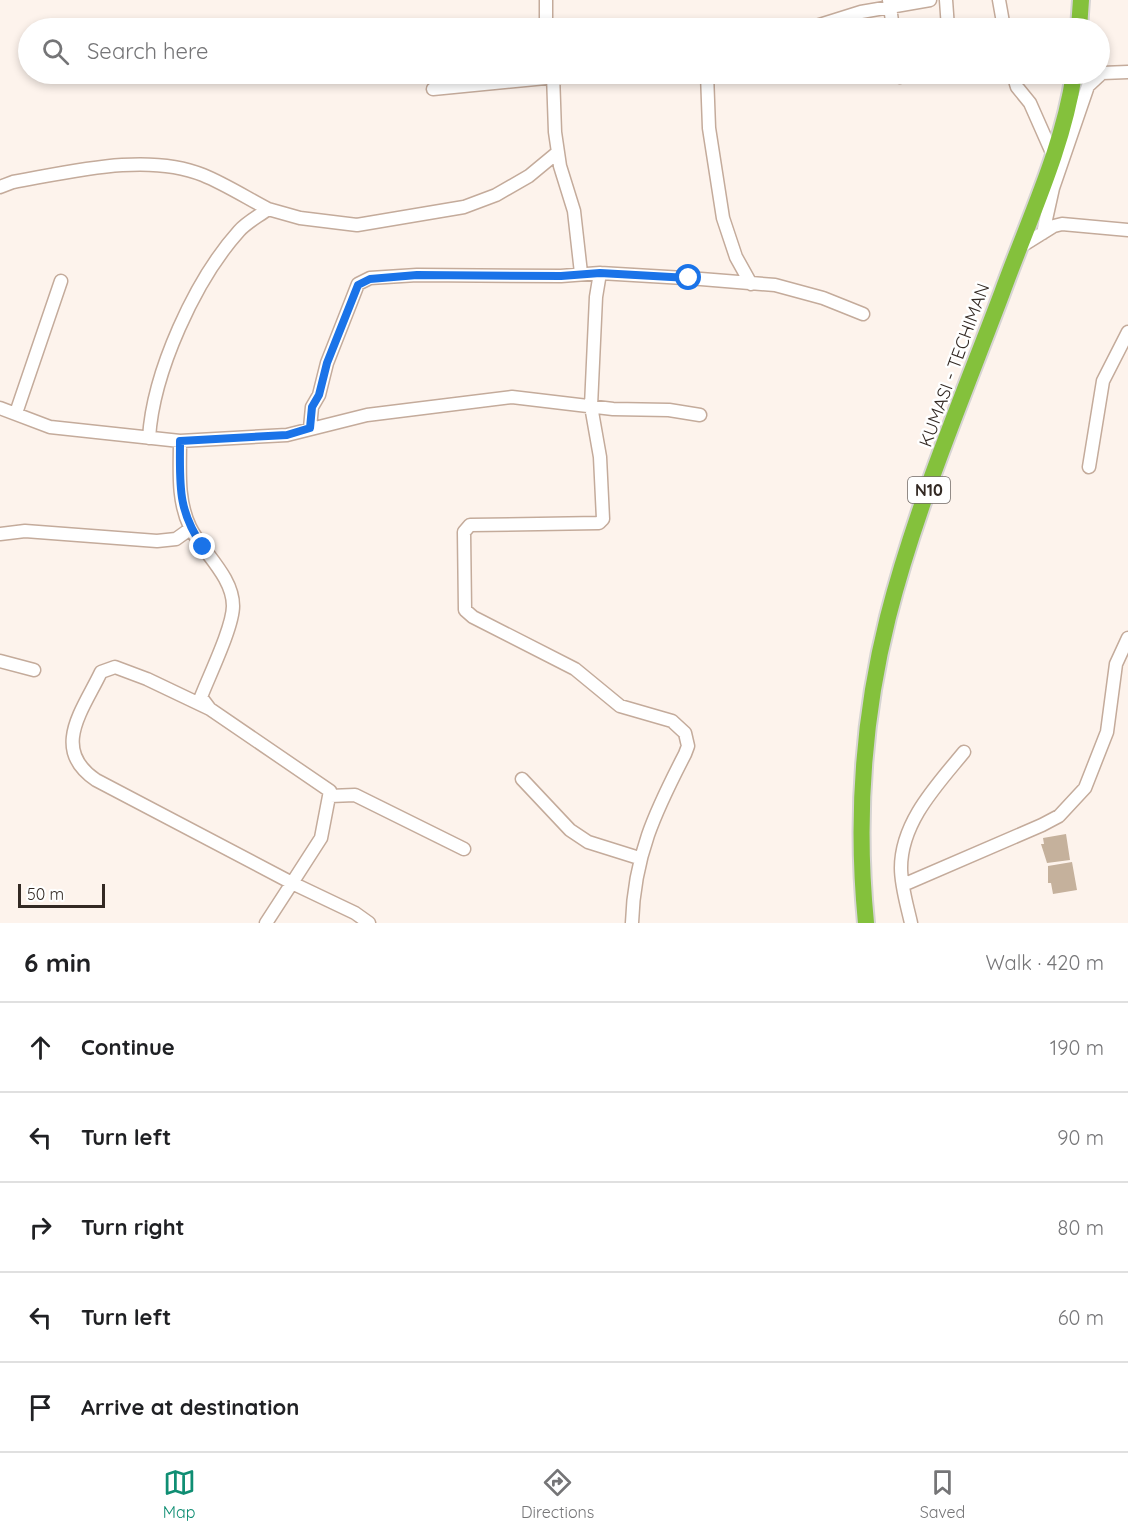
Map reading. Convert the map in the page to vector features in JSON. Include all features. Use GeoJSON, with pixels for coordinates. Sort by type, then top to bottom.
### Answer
{"type":"FeatureCollection","features":[{"type":"Feature","properties":{"kind":"highway"},"geometry":{"type":"LineString","coordinates":[[1080,18],[1081,0]]}},
{"type":"Feature","properties":{"kind":"highway","name":"KUMASI - TECHIMAN"},"geometry":{"type":"LineString","coordinates":[[866,923],[862,828],[864,773],[867,731],[882,643],[904,564],[1053,155],[1072,84]]}},
{"type":"Feature","properties":{"kind":"street"},"geometry":{"type":"LineString","coordinates":[[546,0],[546,18]]}},
{"type":"Feature","properties":{"kind":"street"},"geometry":{"type":"LineString","coordinates":[[842,18],[890,4],[930,0]]}},
{"type":"Feature","properties":{"kind":"street"},"geometry":{"type":"LineString","coordinates":[[946,0],[947,18]]}},
{"type":"Feature","properties":{"kind":"street"},"geometry":{"type":"LineString","coordinates":[[999,0],[1002,18]]}},
{"type":"Feature","properties":{"kind":"street"},"geometry":{"type":"LineString","coordinates":[[1082,18],[1090,0]]}},
{"type":"Feature","properties":{"kind":"street"},"geometry":{"type":"LineString","coordinates":[[1110,73],[1128,72]]}},
{"type":"Feature","properties":{"kind":"street"},"geometry":{"type":"LineString","coordinates":[[433,89],[476,84]]}},
{"type":"Feature","properties":{"kind":"street"},"geometry":{"type":"LineString","coordinates":[[554,84],[558,152],[573,211],[581,273]]}},
{"type":"Feature","properties":{"kind":"street"},"geometry":{"type":"LineString","coordinates":[[707,84],[709,128],[723,218],[736,257],[751,284]]}},
{"type":"Feature","properties":{"kind":"street"},"geometry":{"type":"LineString","coordinates":[[1016,84],[1030,103],[1053,155]]}},
{"type":"Feature","properties":{"kind":"street"},"geometry":{"type":"LineString","coordinates":[[1043,233],[1053,188],[1090,84]]}},
{"type":"Feature","properties":{"kind":"street"},"geometry":{"type":"LineString","coordinates":[[0,187],[13,182],[117,165],[155,166],[201,174],[268,209],[300,218],[357,225],[464,207],[496,195],[529,176],[558,152]]}},
{"type":"Feature","properties":{"kind":"street"},"geometry":{"type":"LineString","coordinates":[[149,438],[153,400],[184,319],[201,285],[239,230],[268,209]]}},
{"type":"Feature","properties":{"kind":"street"},"geometry":{"type":"LineString","coordinates":[[1002,292],[1016,249],[1026,246],[1054,226],[1074,224],[1128,231]]}},
{"type":"Feature","properties":{"kind":"street"},"geometry":{"type":"LineString","coordinates":[[600,273],[591,406],[600,457],[602,522],[470,525],[464,532],[465,610],[473,618],[575,669],[620,706],[672,721],[685,733],[688,746],[659,806],[639,858],[633,895],[632,923]]}},
{"type":"Feature","properties":{"kind":"street"},"geometry":{"type":"LineString","coordinates":[[310,428],[312,407],[319,395],[327,363],[358,285],[370,279],[385,276],[561,276],[600,273],[775,285],[823,298],[863,314]]}},
{"type":"Feature","properties":{"kind":"street"},"geometry":{"type":"LineString","coordinates":[[16,413],[60,281]]}},
{"type":"Feature","properties":{"kind":"street"},"geometry":{"type":"LineString","coordinates":[[1089,467],[1102,381],[1128,332]]}},
{"type":"Feature","properties":{"kind":"street"},"geometry":{"type":"LineString","coordinates":[[0,408],[50,427],[180,441],[287,435],[367,415],[512,397],[591,406],[669,410],[700,415]]}},
{"type":"Feature","properties":{"kind":"street"},"geometry":{"type":"LineString","coordinates":[[180,441],[181,497],[190,529],[216,566],[233,601],[230,621],[201,697],[210,709]]}},
{"type":"Feature","properties":{"kind":"street"},"geometry":{"type":"LineString","coordinates":[[0,534],[25,531],[157,541],[177,539],[190,529]]}},
{"type":"Feature","properties":{"kind":"street"},"geometry":{"type":"LineString","coordinates":[[903,885],[1059,816],[1085,788],[1107,732],[1116,664],[1128,638]]}},
{"type":"Feature","properties":{"kind":"street"},"geometry":{"type":"LineString","coordinates":[[0,661],[34,670]]}},
{"type":"Feature","properties":{"kind":"street"},"geometry":{"type":"LineString","coordinates":[[266,923],[292,883],[321,838],[330,796],[327,786],[210,709],[147,679],[115,667],[101,672],[71,734],[74,756],[84,772],[292,883],[356,913],[369,923]]}},
{"type":"Feature","properties":{"kind":"street"},"geometry":{"type":"LineString","coordinates":[[911,923],[903,885],[902,856],[912,824],[924,803],[964,752]]}},
{"type":"Feature","properties":{"kind":"street"},"geometry":{"type":"LineString","coordinates":[[522,779],[570,830],[588,842],[639,858]]}},
{"type":"Feature","properties":{"kind":"street"},"geometry":{"type":"LineString","coordinates":[[330,796],[355,795],[464,849]]}},
{"type":"Feature","properties":{"kind":"building"},"geometry":{"type":"Polygon","coordinates":[[[1066,834],[1070,860],[1047,863],[1041,844],[1044,844],[1043,838],[1066,834]]]}},
{"type":"Feature","properties":{"kind":"building"},"geometry":{"type":"Polygon","coordinates":[[[1072,862],[1077,890],[1053,894],[1051,883],[1048,883],[1048,866],[1072,862]]]}},
{"type":"Feature","properties":{"kind":"route"},"geometry":{"type":"LineString","coordinates":[[203,547],[190,529],[183,509],[180,441],[287,435],[310,428],[312,407],[319,395],[327,363],[358,285],[370,279],[385,276],[417,275],[561,276],[600,273],[689,278]]}}]}
